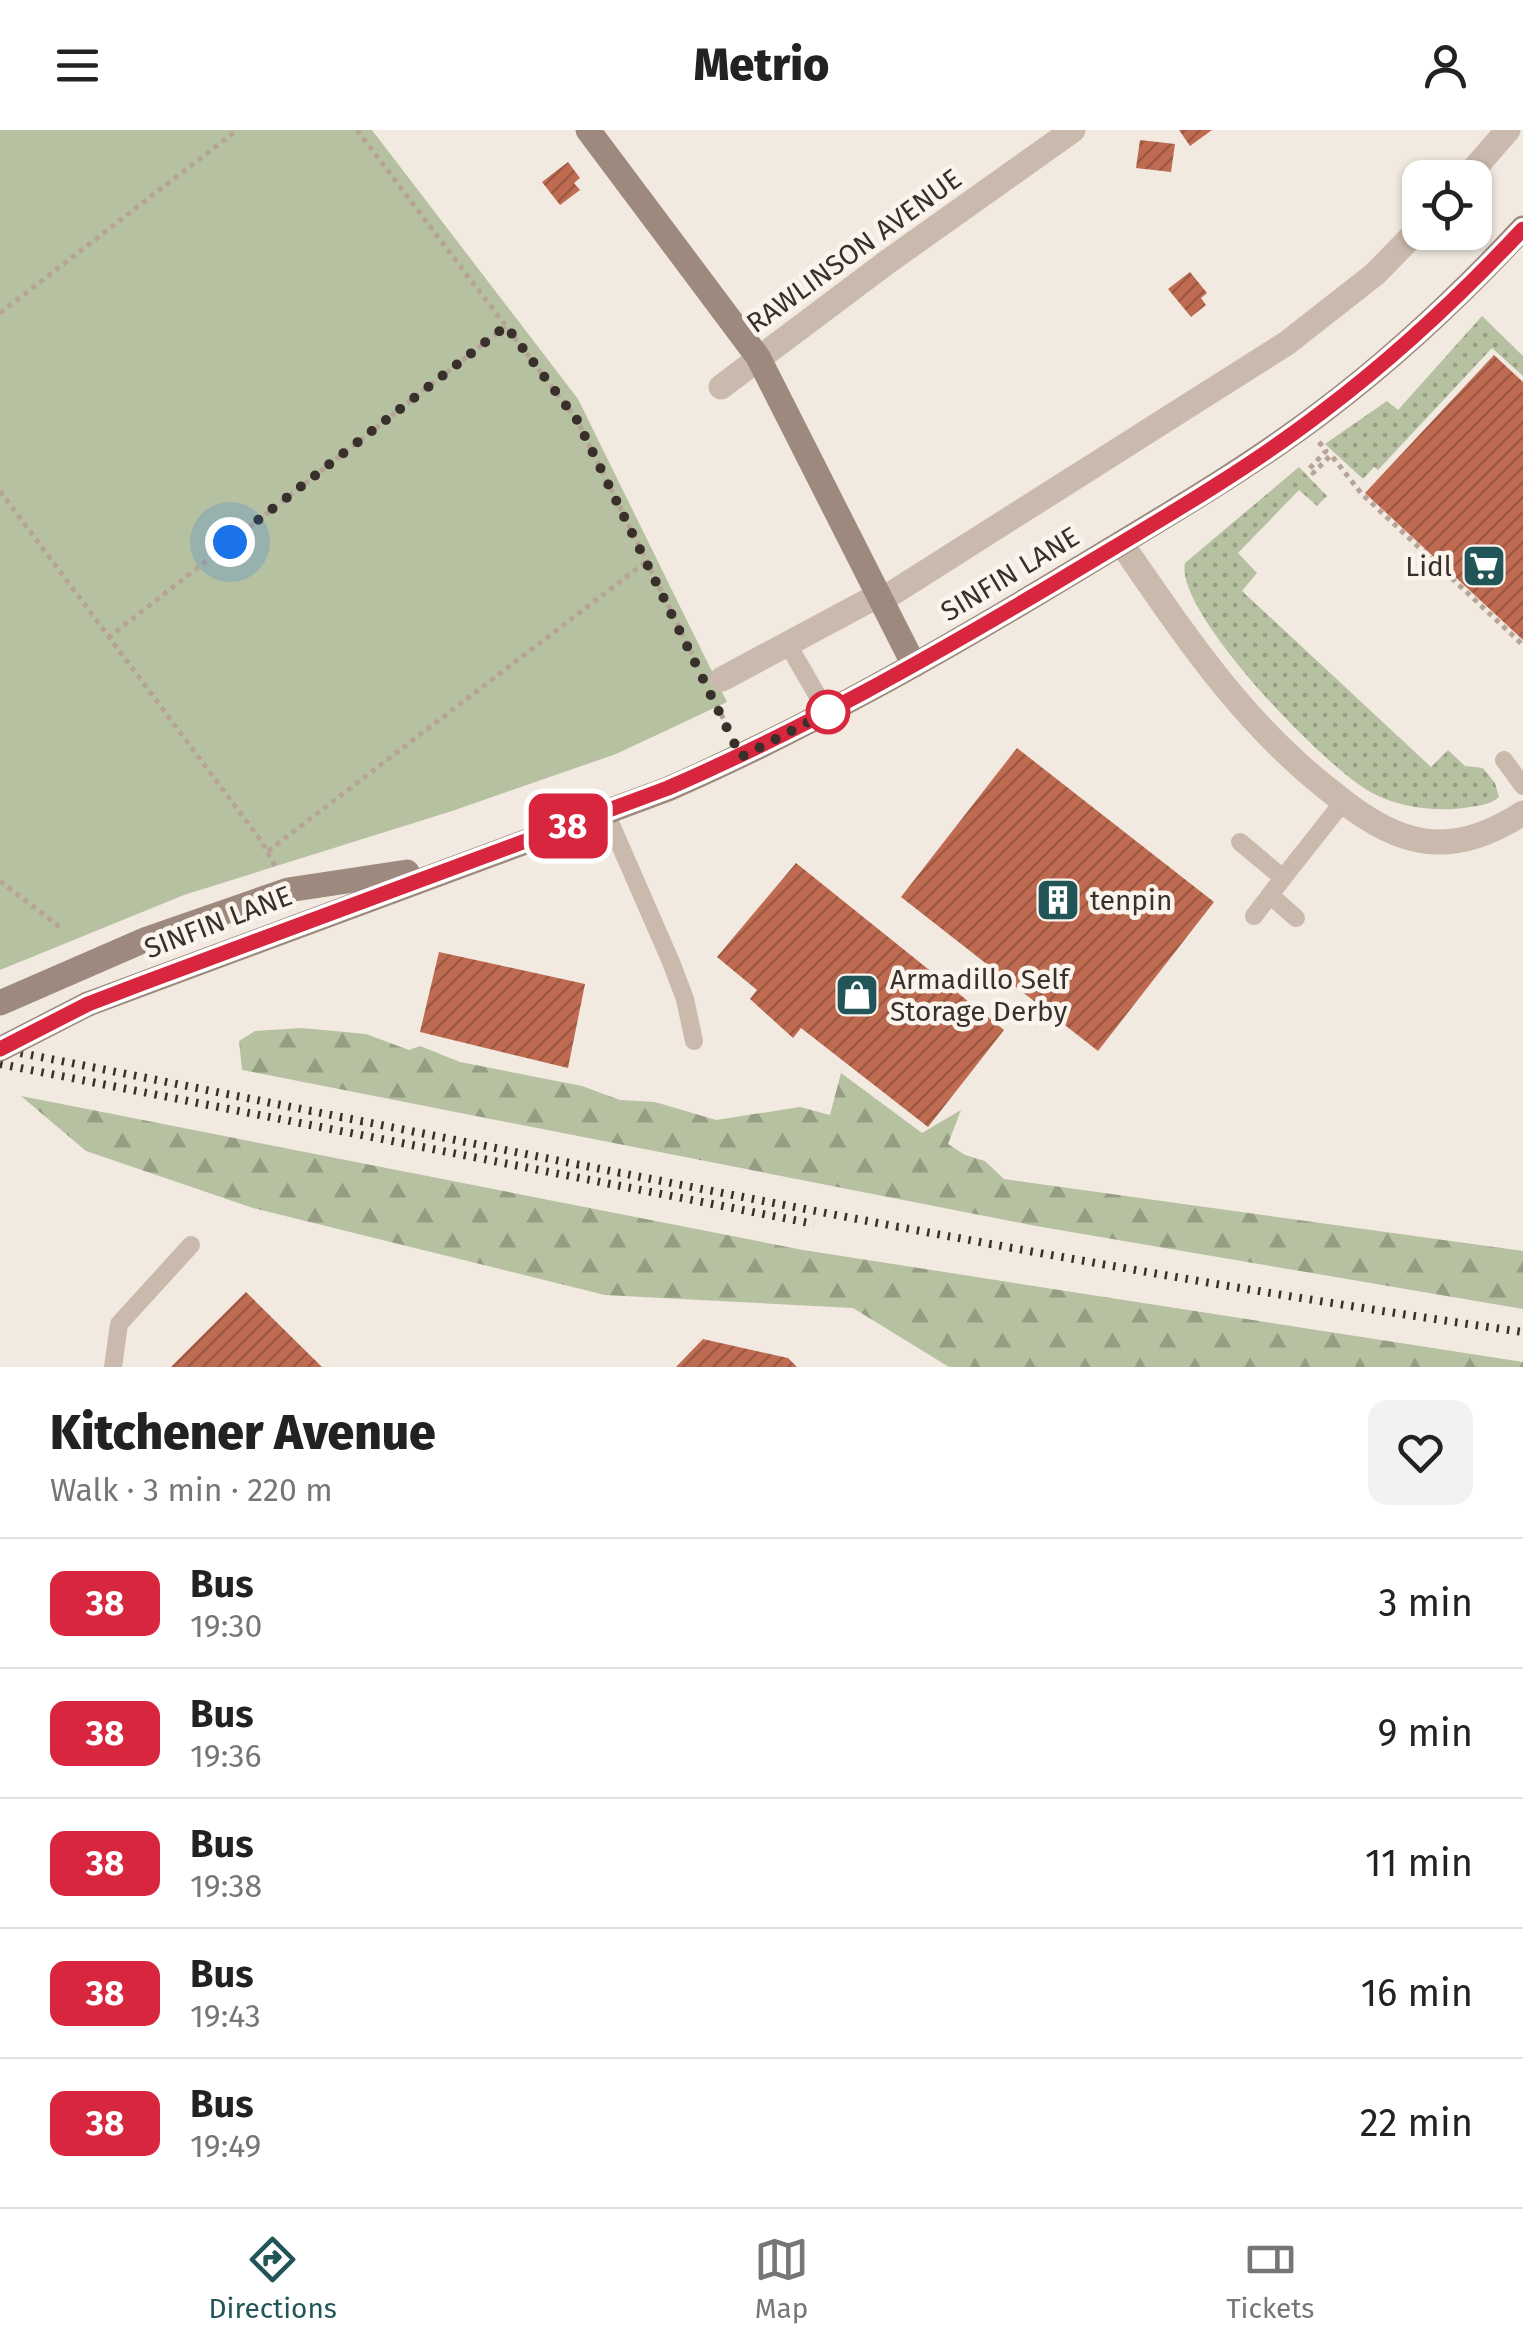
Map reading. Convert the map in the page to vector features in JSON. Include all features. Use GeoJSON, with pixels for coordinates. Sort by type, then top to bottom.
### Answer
{"type":"FeatureCollection","features":[{"type":"Feature","properties":{"kind":"street"},"geometry":{"type":"LineString","coordinates":[[588,130],[758,357],[914,666]]}},
{"type":"Feature","properties":{"kind":"street","name":"RAWLINSON AVENUE"},"geometry":{"type":"LineString","coordinates":[[721,387],[1040,139],[1074,130]]}},
{"type":"Feature","properties":{"kind":"street"},"geometry":{"type":"LineString","coordinates":[[1482,160],[1508,130]]}},
{"type":"Feature","properties":{"kind":"street","name":"SINFIN LANE"},"geometry":{"type":"LineString","coordinates":[[0,1049],[88,1004],[606,813],[741,757],[914,666],[1121,543],[1304,424],[1398,350],[1523,228]]}},
{"type":"Feature","properties":{"kind":"street","name":"SINFIN LANE"},"geometry":{"type":"LineString","coordinates":[[712,682],[879,598],[1287,343],[1375,274],[1402,246]]}},
{"type":"Feature","properties":{"kind":"street"},"geometry":{"type":"LineString","coordinates":[[1121,543],[1226,692],[1299,767],[1343,802],[1397,833],[1416,840],[1444,842],[1497,830],[1523,813]]}},
{"type":"Feature","properties":{"kind":"street","name":"SINFIN LANE"},"geometry":{"type":"LineString","coordinates":[[0,1003],[147,939],[288,890],[462,863]]}},
{"type":"Feature","properties":{"kind":"lane"},"geometry":{"type":"LineString","coordinates":[[787,644],[827,712]]}},
{"type":"Feature","properties":{"kind":"lane"},"geometry":{"type":"LineString","coordinates":[[1504,760],[1523,786]]}},
{"type":"Feature","properties":{"kind":"lane"},"geometry":{"type":"LineString","coordinates":[[1254,916],[1343,802]]}},
{"type":"Feature","properties":{"kind":"lane"},"geometry":{"type":"LineString","coordinates":[[606,813],[671,962],[685,999],[694,1041]]}},
{"type":"Feature","properties":{"kind":"lane"},"geometry":{"type":"LineString","coordinates":[[1240,842],[1283,878]]}},
{"type":"Feature","properties":{"kind":"lane"},"geometry":{"type":"LineString","coordinates":[[1270,896],[1296,918]]}},
{"type":"Feature","properties":{"kind":"lane"},"geometry":{"type":"LineString","coordinates":[[113,1367],[119,1324],[192,1245]]}},
{"type":"Feature","properties":{"kind":"path"},"geometry":{"type":"LineString","coordinates":[[0,313],[237,130]]}},
{"type":"Feature","properties":{"kind":"path"},"geometry":{"type":"LineString","coordinates":[[357,130],[577,420],[712,682],[741,757]]}},
{"type":"Feature","properties":{"kind":"path"},"geometry":{"type":"LineString","coordinates":[[108,638],[506,326]]}},
{"type":"Feature","properties":{"kind":"path"},"geometry":{"type":"LineString","coordinates":[[1304,424],[1326,450],[1309,469],[1313,473],[1331,455],[1361,493],[1523,645]]}},
{"type":"Feature","properties":{"kind":"path"},"geometry":{"type":"LineString","coordinates":[[0,491],[267,852],[288,890]]}},
{"type":"Feature","properties":{"kind":"path"},"geometry":{"type":"LineString","coordinates":[[267,852],[647,561]]}},
{"type":"Feature","properties":{"kind":"path"},"geometry":{"type":"LineString","coordinates":[[0,882],[61,928]]}},
{"type":"Feature","properties":{"kind":"green space"},"geometry":{"type":"Polygon","coordinates":[[[0,130],[372,130],[578,399],[727,702],[616,754],[452,811],[184,895],[0,970],[0,130]]]}},
{"type":"Feature","properties":{"kind":"green space"},"geometry":{"type":"Polygon","coordinates":[[[1482,316],[1523,356],[1523,376],[1492,348],[1378,470],[1374,467],[1363,479],[1325,444],[1387,401],[1398,410],[1482,316]]]}},
{"type":"Feature","properties":{"kind":"green space"},"geometry":{"type":"Polygon","coordinates":[[[1299,467],[1327,496],[1317,506],[1299,490],[1238,553],[1257,573],[1242,591],[1431,767],[1448,750],[1465,766],[1483,768],[1495,783],[1499,797],[1496,800],[1442,809],[1406,805],[1374,794],[1324,756],[1258,689],[1204,617],[1188,586],[1185,563],[1299,467]]]}},
{"type":"Feature","properties":{"kind":"green space"},"geometry":{"type":"Polygon","coordinates":[[[302,1028],[366,1034],[409,1050],[420,1046],[460,1062],[582,1086],[620,1100],[655,1102],[716,1120],[800,1107],[830,1115],[841,1073],[922,1133],[961,1110],[948,1144],[985,1161],[1004,1179],[1523,1251],[1523,1309],[1036,1226],[242,1070],[239,1041],[255,1031],[302,1028]]]}},
{"type":"Feature","properties":{"kind":"green space"},"geometry":{"type":"Polygon","coordinates":[[[21,1096],[803,1250],[1523,1362],[1523,1367],[949,1367],[853,1308],[605,1295],[253,1208],[86,1151],[21,1096]]]}},
{"type":"Feature","properties":{"kind":"building"},"geometry":{"type":"Polygon","coordinates":[[[1179,130],[1212,130],[1190,146],[1179,130]]]}},
{"type":"Feature","properties":{"kind":"building"},"geometry":{"type":"Polygon","coordinates":[[[1140,140],[1175,144],[1171,172],[1136,168],[1140,140]]]}},
{"type":"Feature","properties":{"kind":"building"},"geometry":{"type":"Polygon","coordinates":[[[568,162],[580,178],[574,183],[580,190],[560,205],[542,182],[568,162]]]}},
{"type":"Feature","properties":{"kind":"building"},"geometry":{"type":"Polygon","coordinates":[[[1190,272],[1207,293],[1201,298],[1206,305],[1191,317],[1168,289],[1190,272]]]}},
{"type":"Feature","properties":{"kind":"building","name":"Lidl"},"geometry":{"type":"Polygon","coordinates":[[[1494,355],[1523,382],[1523,640],[1365,493],[1494,355]]]}},
{"type":"Feature","properties":{"kind":"building","name":"tenpin"},"geometry":{"type":"Polygon","coordinates":[[[1017,748],[1214,902],[1098,1051],[901,897],[1017,748]]]}},
{"type":"Feature","properties":{"kind":"building","name":"Armadillo Self Storage Derby"},"geometry":{"type":"Polygon","coordinates":[[[796,863],[1004,1030],[928,1127],[801,1028],[793,1038],[750,999],[757,990],[717,957],[796,863]]]}},
{"type":"Feature","properties":{"kind":"building"},"geometry":{"type":"Polygon","coordinates":[[[439,952],[585,984],[568,1068],[420,1032],[439,952]]]}},
{"type":"Feature","properties":{"kind":"building"},"geometry":{"type":"Polygon","coordinates":[[[246,1292],[322,1367],[171,1367],[246,1292]]]}},
{"type":"Feature","properties":{"kind":"building"},"geometry":{"type":"Polygon","coordinates":[[[703,1339],[788,1358],[797,1367],[676,1367],[703,1339]]]}},
{"type":"Feature","properties":{"kind":"railway"},"geometry":{"type":"LineString","coordinates":[[0,1049],[950,1236],[1523,1332]]}},
{"type":"Feature","properties":{"kind":"railway"},"geometry":{"type":"LineString","coordinates":[[0,1064],[814,1224]]}},
{"type":"Feature","properties":{"kind":"bus line","name":"38"},"geometry":{"type":"LineString","coordinates":[[0,1049],[88,1004],[668,788],[741,757],[914,666],[1121,543],[1321,413],[1418,332],[1523,229]]}},
{"type":"Feature","properties":{"kind":"place","name":"Lidl"},"geometry":{"type":"Point","coordinates":[1484,566]}},
{"type":"Feature","properties":{"kind":"place","name":"tenpin"},"geometry":{"type":"Point","coordinates":[1058,900]}},
{"type":"Feature","properties":{"kind":"place","name":"Armadillo Self Storage Derby"},"geometry":{"type":"Point","coordinates":[857,995]}},
{"type":"Feature","properties":{"kind":"route"},"geometry":{"type":"LineString","coordinates":[[230,542],[506,326],[577,420],[741,757],[828,712]]}}]}
